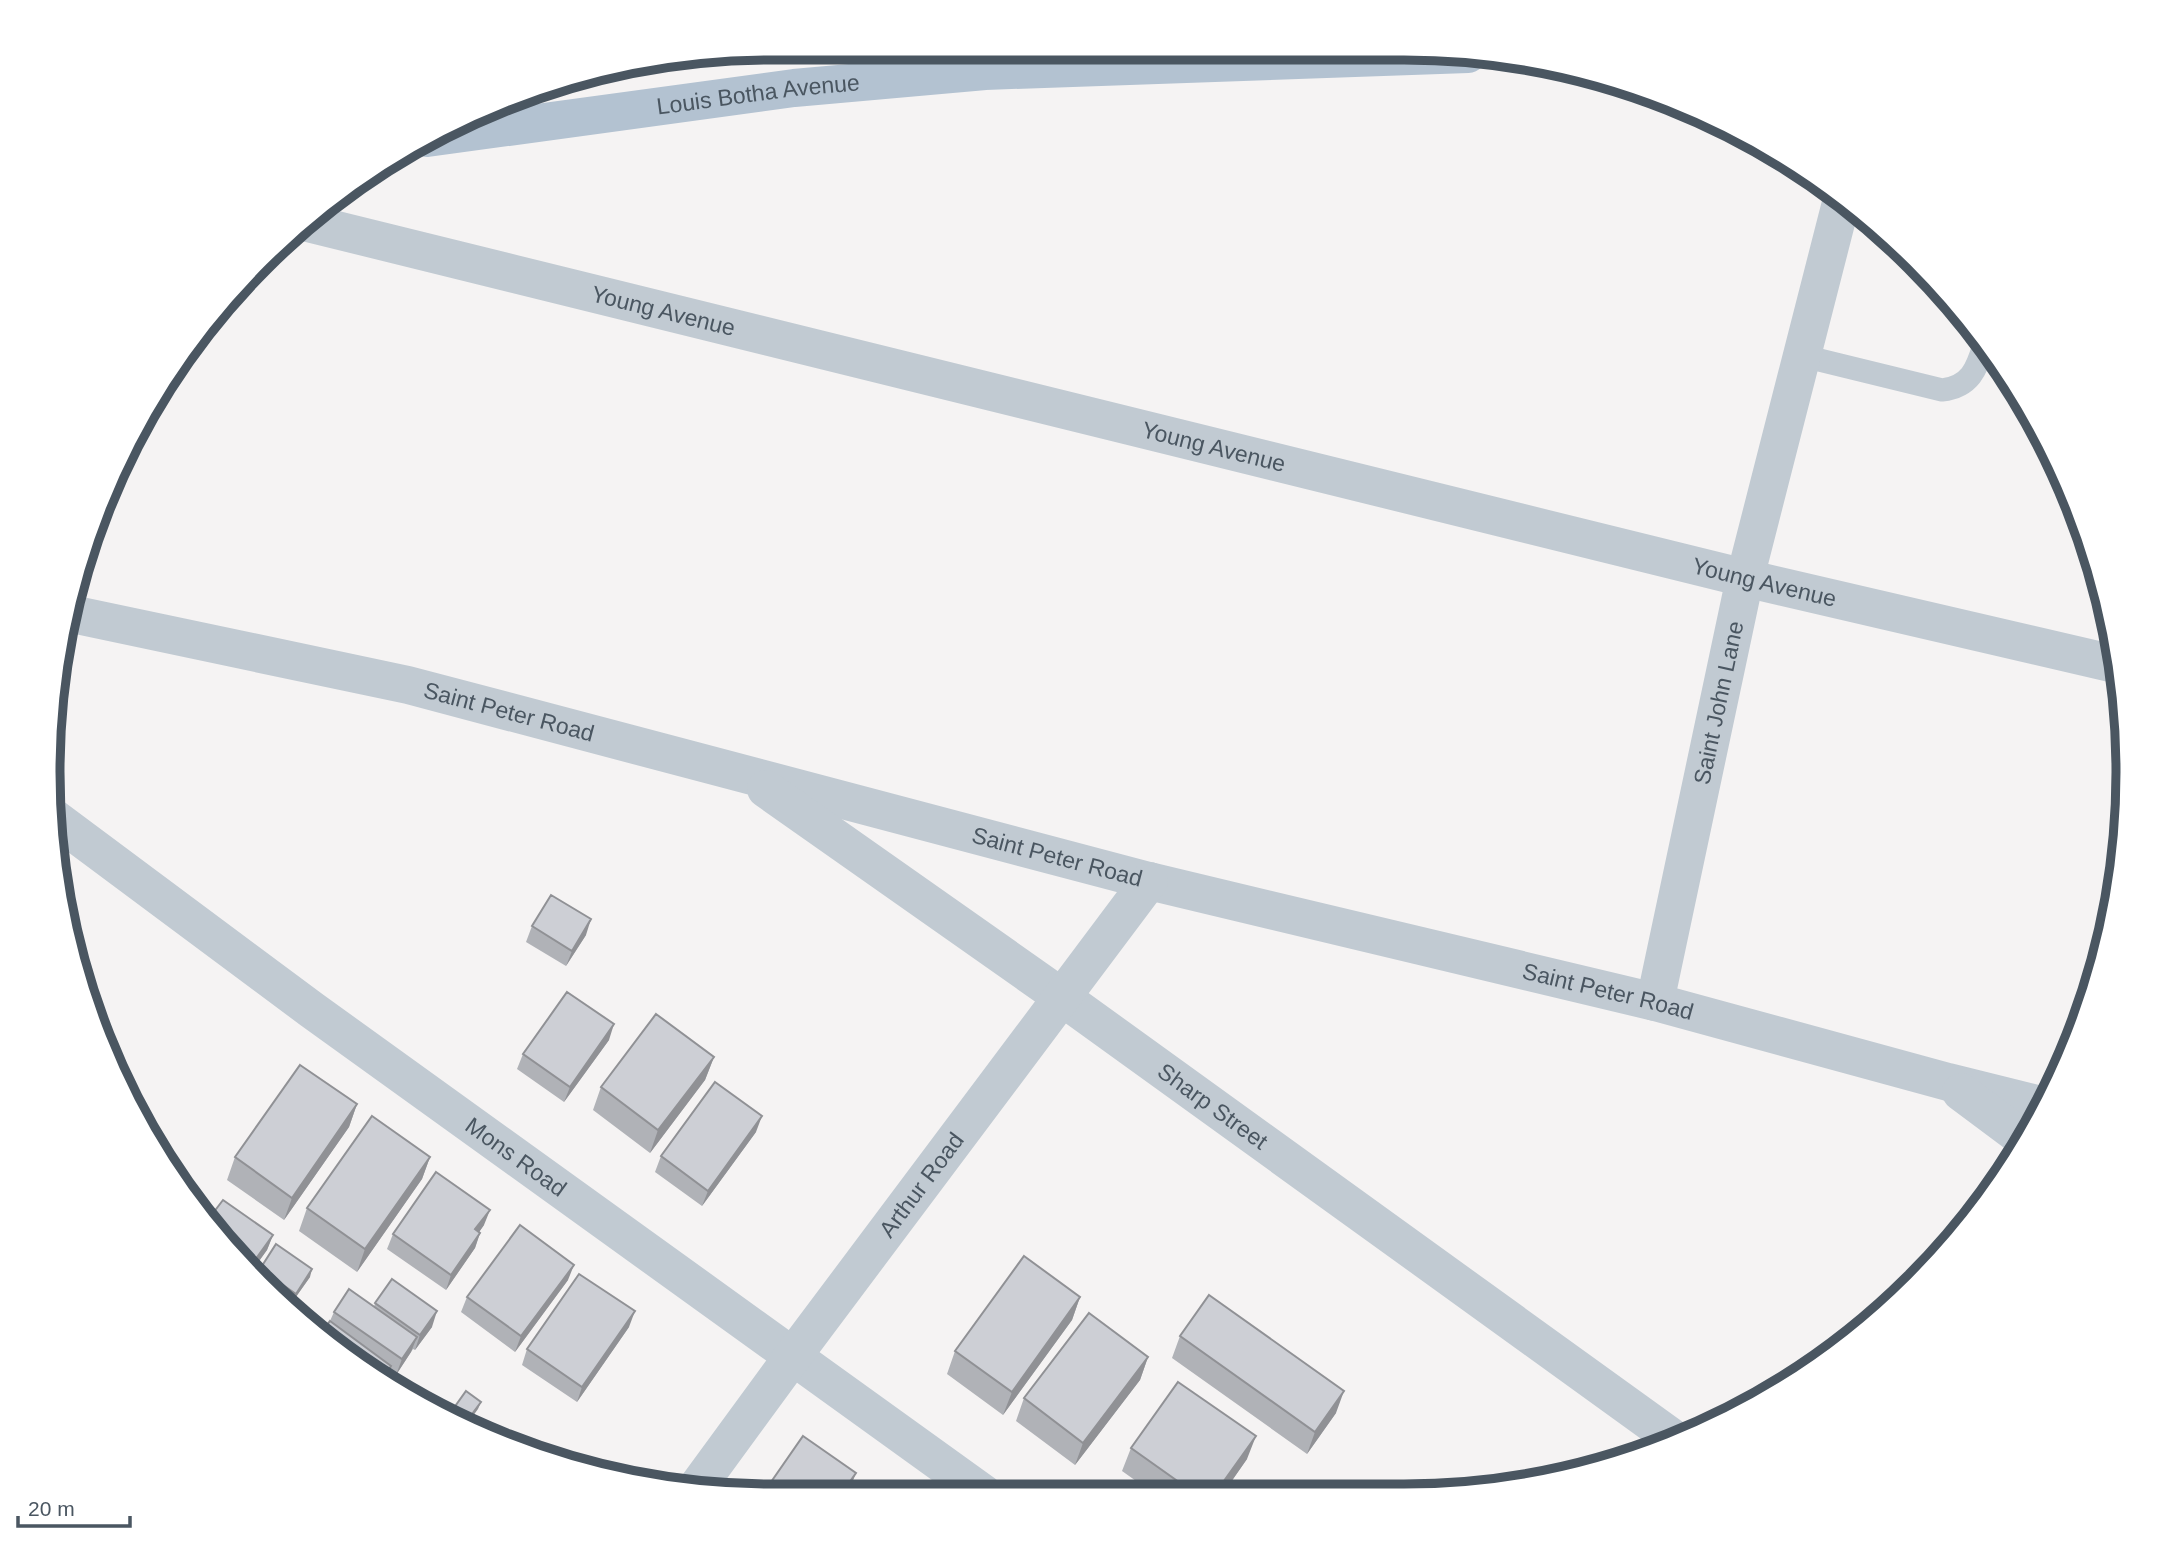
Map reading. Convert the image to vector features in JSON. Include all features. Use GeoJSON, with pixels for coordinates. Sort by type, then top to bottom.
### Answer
{"type":"FeatureCollection","features":[{"type":"Feature","properties":{"kind":"main road","name":"Louis Botha Avenue"},"geometry":{"type":"LineString","coordinates":[[455,134],[794,88],[985,71],[1298,60]]}},
{"type":"Feature","properties":{"kind":"street","name":"Saint John Lane"},"geometry":{"type":"LineString","coordinates":[[1655,1002],[1745,578],[1840,209]]}},
{"type":"Feature","properties":{"kind":"street","name":"Young Avenue"},"geometry":{"type":"LineString","coordinates":[[316,225],[1745,578],[2106,662]]}},
{"type":"Feature","properties":{"kind":"street","name":"Saint Peter Road"},"geometry":{"type":"LineString","coordinates":[[77,615],[408,685],[1149,881],[1655,1002],[1948,1083],[2033,1103]]}},
{"type":"Feature","properties":{"kind":"street","name":"Sharp Street"},"geometry":{"type":"LineString","coordinates":[[744,774],[1063,998],[1666,1434]]}},
{"type":"Feature","properties":{"kind":"street","name":"Mons Road"},"geometry":{"type":"LineString","coordinates":[[61,824],[312,1010],[970,1484]]}},
{"type":"Feature","properties":{"kind":"street","name":"Arthur Road"},"geometry":{"type":"LineString","coordinates":[[702,1480],[1149,881]]}},
{"type":"Feature","properties":{"kind":"street"},"geometry":{"type":"LineString","coordinates":[[1948,1083],[2017,1134]]}},
{"type":"Feature","properties":{"kind":"lane"},"geometry":{"type":"LineString","coordinates":[[1803,356],[1942,390],[1956,388],[1975,373],[1981,356]]}},
{"type":"Feature","properties":{"kind":"building"},"geometry":{"type":"Polygon","coordinates":[[[551,895],[591,919],[572,951],[532,926],[551,895]]]}},
{"type":"Feature","properties":{"kind":"building"},"geometry":{"type":"Polygon","coordinates":[[[567,992],[614,1024],[570,1087],[523,1054],[567,992]]]}},
{"type":"Feature","properties":{"kind":"building"},"geometry":{"type":"Polygon","coordinates":[[[656,1014],[714,1057],[658,1130],[601,1087],[656,1014]]]}},
{"type":"Feature","properties":{"kind":"building"},"geometry":{"type":"Polygon","coordinates":[[[300,1065],[357,1104],[292,1198],[235,1157],[300,1065]]]}},
{"type":"Feature","properties":{"kind":"building"},"geometry":{"type":"Polygon","coordinates":[[[715,1082],[762,1116],[708,1191],[661,1156],[715,1082]]]}},
{"type":"Feature","properties":{"kind":"building"},"geometry":{"type":"Polygon","coordinates":[[[372,1116],[430,1157],[365,1249],[307,1208],[372,1116]]]}},
{"type":"Feature","properties":{"kind":"building"},"geometry":{"type":"Polygon","coordinates":[[[436,1172],[490,1210],[475,1229],[480,1233],[451,1275],[393,1234],[436,1172]]]}},
{"type":"Feature","properties":{"kind":"building"},"geometry":{"type":"Polygon","coordinates":[[[223,1200],[273,1235],[254,1261],[213,1213],[223,1200]]]}},
{"type":"Feature","properties":{"kind":"building"},"geometry":{"type":"Polygon","coordinates":[[[520,1225],[574,1265],[521,1336],[467,1297],[520,1225]]]}},
{"type":"Feature","properties":{"kind":"building"},"geometry":{"type":"Polygon","coordinates":[[[276,1244],[312,1269],[296,1294],[261,1268],[276,1244]]]}},
{"type":"Feature","properties":{"kind":"building"},"geometry":{"type":"Polygon","coordinates":[[[1024,1256],[1080,1297],[1012,1392],[955,1351],[1024,1256]]]}},
{"type":"Feature","properties":{"kind":"building"},"geometry":{"type":"Polygon","coordinates":[[[579,1274],[635,1311],[582,1387],[527,1349],[579,1274]]]}},
{"type":"Feature","properties":{"kind":"building"},"geometry":{"type":"Polygon","coordinates":[[[392,1279],[437,1311],[420,1335],[375,1303],[392,1279]]]}},
{"type":"Feature","properties":{"kind":"building"},"geometry":{"type":"Polygon","coordinates":[[[349,1289],[417,1337],[402,1359],[334,1312],[349,1289]]]}},
{"type":"Feature","properties":{"kind":"building"},"geometry":{"type":"Polygon","coordinates":[[[1209,1295],[1344,1391],[1315,1432],[1180,1336],[1209,1295]]]}},
{"type":"Feature","properties":{"kind":"building"},"geometry":{"type":"Polygon","coordinates":[[[1089,1313],[1148,1357],[1083,1443],[1024,1398],[1089,1313]]]}},
{"type":"Feature","properties":{"kind":"building"},"geometry":{"type":"Polygon","coordinates":[[[330,1321],[391,1366],[387,1371],[326,1327],[330,1321]]]}},
{"type":"Feature","properties":{"kind":"building"},"geometry":{"type":"Polygon","coordinates":[[[1178,1382],[1256,1436],[1222,1484],[1182,1484],[1131,1448],[1178,1382]]]}},
{"type":"Feature","properties":{"kind":"building"},"geometry":{"type":"Polygon","coordinates":[[[466,1391],[481,1402],[470,1417],[453,1409],[466,1391]]]}},
{"type":"Feature","properties":{"kind":"building"},"geometry":{"type":"Polygon","coordinates":[[[803,1436],[856,1473],[848,1484],[770,1484],[803,1436]]]}}]}
